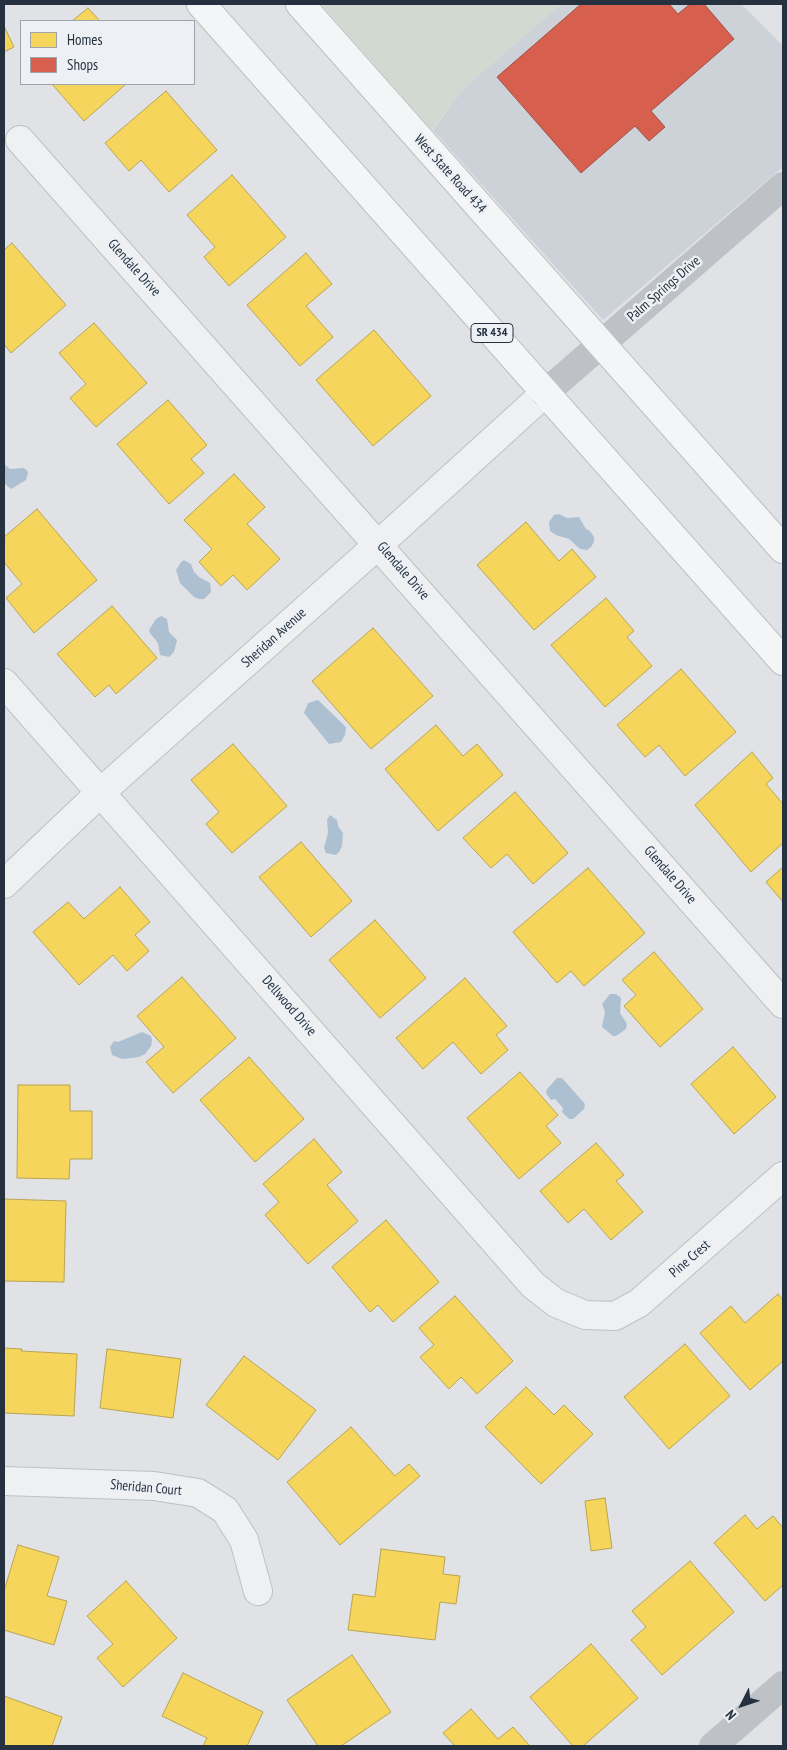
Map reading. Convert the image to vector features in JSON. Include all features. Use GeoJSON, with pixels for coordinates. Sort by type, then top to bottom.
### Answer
{"type":"FeatureCollection","features":[{"type":"Feature","properties":{"kind":"main road","name":"SR 434"},"geometry":{"type":"LineString","coordinates":[[201,4],[783,661]]}},
{"type":"Feature","properties":{"kind":"main road","name":"West State Road 434"},"geometry":{"type":"LineString","coordinates":[[300,4],[783,549]]}},
{"type":"Feature","properties":{"kind":"street","name":"Glendale Drive"},"geometry":{"type":"LineString","coordinates":[[20,140],[379,544],[783,1004]]}},
{"type":"Feature","properties":{"kind":"street","name":"Palm Springs Drive"},"geometry":{"type":"LineString","coordinates":[[544,393],[783,186]]}},
{"type":"Feature","properties":{"kind":"street","name":"Sheridan Avenue"},"geometry":{"type":"LineString","coordinates":[[4,884],[101,792],[379,544],[544,393]]}},
{"type":"Feature","properties":{"kind":"street","name":"Dellwood Drive"},"geometry":{"type":"LineString","coordinates":[[4,683],[533,1284],[556,1303],[585,1315]]}},
{"type":"Feature","properties":{"kind":"street","name":"Pine Crest"},"geometry":{"type":"LineString","coordinates":[[585,1315],[615,1316],[639,1303],[783,1176]]}},
{"type":"Feature","properties":{"kind":"street","name":"Sheridan Court"},"geometry":{"type":"LineString","coordinates":[[4,1481],[154,1486],[198,1493],[225,1510],[244,1540],[258,1591]]}},
{"type":"Feature","properties":{"kind":"street"},"geometry":{"type":"LineString","coordinates":[[712,1746],[783,1684]]}},
{"type":"Feature","properties":{"kind":"shaded area"},"geometry":{"type":"Polygon","coordinates":[[[321,4],[561,4],[463,89],[432,130],[321,4]]]}},
{"type":"Feature","properties":{"kind":"shaded area"},"geometry":{"type":"Polygon","coordinates":[[[561,4],[741,4],[783,46],[783,167],[603,320],[433,130],[463,89],[561,4]]]}},
{"type":"Feature","properties":{"kind":"water"},"geometry":{"type":"Polygon","coordinates":[[[4,464],[10,469],[23,468],[27,470],[26,480],[11,489],[4,483],[4,464]]]}},
{"type":"Feature","properties":{"kind":"water"},"geometry":{"type":"Polygon","coordinates":[[[559,514],[567,518],[579,517],[586,529],[594,537],[591,547],[587,550],[580,549],[569,539],[550,531],[549,522],[554,515],[559,514]]]}},
{"type":"Feature","properties":{"kind":"water"},"geometry":{"type":"Polygon","coordinates":[[[184,560],[191,564],[194,572],[199,577],[210,583],[211,592],[204,599],[194,597],[180,583],[176,570],[184,560]]]}},
{"type":"Feature","properties":{"kind":"water"},"geometry":{"type":"Polygon","coordinates":[[[161,616],[167,619],[169,632],[177,640],[174,652],[169,657],[160,655],[158,643],[149,630],[156,619],[161,616]]]}},
{"type":"Feature","properties":{"kind":"water"},"geometry":{"type":"Polygon","coordinates":[[[318,700],[346,727],[345,735],[341,742],[329,744],[304,713],[308,703],[318,700]]]}},
{"type":"Feature","properties":{"kind":"water"},"geometry":{"type":"Polygon","coordinates":[[[330,815],[337,820],[338,826],[343,833],[342,846],[336,855],[326,853],[324,848],[328,833],[327,820],[330,815]]]}},
{"type":"Feature","properties":{"kind":"water"},"geometry":{"type":"Polygon","coordinates":[[[610,994],[616,994],[621,998],[620,1013],[627,1024],[626,1029],[616,1036],[613,1036],[602,1027],[605,1012],[602,1004],[610,994]]]}},
{"type":"Feature","properties":{"kind":"water"},"geometry":{"type":"Polygon","coordinates":[[[142,1032],[151,1036],[152,1040],[151,1046],[145,1054],[139,1057],[122,1059],[112,1055],[110,1047],[114,1041],[118,1042],[142,1032]]]}},
{"type":"Feature","properties":{"kind":"water"},"geometry":{"type":"Polygon","coordinates":[[[557,1078],[562,1078],[585,1104],[584,1109],[573,1119],[569,1119],[562,1112],[563,1108],[555,1099],[551,1100],[546,1093],[547,1089],[557,1078]]]}},
{"type":"Feature","properties":{"kind":"building: Homes"},"geometry":{"type":"Polygon","coordinates":[[[88,8],[99,20],[73,20],[88,8]]]}},
{"type":"Feature","properties":{"kind":"building: Homes"},"geometry":{"type":"Polygon","coordinates":[[[4,26],[14,47],[4,52],[4,26]]]}},
{"type":"Feature","properties":{"kind":"building: Homes"},"geometry":{"type":"Polygon","coordinates":[[[53,85],[125,85],[84,121],[53,85]]]}},
{"type":"Feature","properties":{"kind":"building: Homes"},"geometry":{"type":"Polygon","coordinates":[[[166,91],[217,150],[169,192],[141,160],[129,171],[105,143],[166,91]]]}},
{"type":"Feature","properties":{"kind":"building: Homes"},"geometry":{"type":"Polygon","coordinates":[[[232,175],[286,237],[229,286],[204,257],[215,247],[187,215],[232,175]]]}},
{"type":"Feature","properties":{"kind":"building: Homes"},"geometry":{"type":"Polygon","coordinates":[[[12,243],[66,305],[11,353],[4,344],[4,250],[12,243]]]}},
{"type":"Feature","properties":{"kind":"building: Homes"},"geometry":{"type":"Polygon","coordinates":[[[306,253],[332,284],[306,306],[333,337],[300,366],[247,305],[306,253]]]}},
{"type":"Feature","properties":{"kind":"building: Homes"},"geometry":{"type":"Polygon","coordinates":[[[94,323],[147,383],[96,427],[70,398],[86,384],[59,353],[94,323]]]}},
{"type":"Feature","properties":{"kind":"building: Homes"},"geometry":{"type":"Polygon","coordinates":[[[374,330],[431,396],[373,446],[316,380],[374,330]]]}},
{"type":"Feature","properties":{"kind":"building: Homes"},"geometry":{"type":"Polygon","coordinates":[[[168,400],[207,445],[191,459],[204,473],[169,504],[117,444],[168,400]]]}},
{"type":"Feature","properties":{"kind":"building: Homes"},"geometry":{"type":"Polygon","coordinates":[[[234,474],[265,507],[247,524],[280,559],[247,590],[233,575],[221,586],[199,562],[212,549],[184,520],[234,474]]]}},
{"type":"Feature","properties":{"kind":"building: Homes"},"geometry":{"type":"Polygon","coordinates":[[[37,509],[97,580],[34,633],[6,598],[22,584],[4,562],[4,537],[37,509]]]}},
{"type":"Feature","properties":{"kind":"building: Homes"},"geometry":{"type":"Polygon","coordinates":[[[526,522],[559,561],[572,549],[596,577],[534,630],[477,565],[526,522]]]}},
{"type":"Feature","properties":{"kind":"building: Homes"},"geometry":{"type":"Polygon","coordinates":[[[606,598],[634,631],[627,637],[652,666],[605,707],[551,645],[606,598]]]}},
{"type":"Feature","properties":{"kind":"building: Homes"},"geometry":{"type":"Polygon","coordinates":[[[112,606],[157,658],[116,694],[109,685],[95,697],[57,654],[112,606]]]}},
{"type":"Feature","properties":{"kind":"building: Homes"},"geometry":{"type":"Polygon","coordinates":[[[373,628],[433,696],[371,749],[312,681],[373,628]]]}},
{"type":"Feature","properties":{"kind":"building: Homes"},"geometry":{"type":"Polygon","coordinates":[[[681,669],[736,732],[685,776],[659,745],[645,757],[617,725],[681,669]]]}},
{"type":"Feature","properties":{"kind":"building: Homes"},"geometry":{"type":"Polygon","coordinates":[[[436,725],[463,756],[477,744],[503,775],[438,831],[385,769],[436,725]]]}},
{"type":"Feature","properties":{"kind":"building: Homes"},"geometry":{"type":"Polygon","coordinates":[[[233,744],[287,806],[232,853],[206,824],[219,812],[191,780],[233,744]]]}},
{"type":"Feature","properties":{"kind":"building: Homes"},"geometry":{"type":"Polygon","coordinates":[[[752,752],[773,778],[766,784],[783,804],[783,843],[751,872],[695,805],[752,752]]]}},
{"type":"Feature","properties":{"kind":"building: Homes"},"geometry":{"type":"Polygon","coordinates":[[[515,792],[568,853],[533,884],[507,854],[491,868],[463,838],[515,792]]]}},
{"type":"Feature","properties":{"kind":"building: Homes"},"geometry":{"type":"Polygon","coordinates":[[[301,842],[352,901],[311,937],[259,877],[301,842]]]}},
{"type":"Feature","properties":{"kind":"building: Homes"},"geometry":{"type":"Polygon","coordinates":[[[783,867],[783,902],[766,882],[783,867]]]}},
{"type":"Feature","properties":{"kind":"building: Homes"},"geometry":{"type":"Polygon","coordinates":[[[588,868],[645,933],[584,986],[571,971],[557,983],[513,932],[588,868]]]}},
{"type":"Feature","properties":{"kind":"building: Homes"},"geometry":{"type":"Polygon","coordinates":[[[120,887],[150,922],[135,935],[149,951],[127,971],[113,955],[79,985],[33,932],[68,902],[84,919],[120,887]]]}},
{"type":"Feature","properties":{"kind":"building: Homes"},"geometry":{"type":"Polygon","coordinates":[[[375,920],[426,978],[380,1018],[329,960],[375,920]]]}},
{"type":"Feature","properties":{"kind":"building: Homes"},"geometry":{"type":"Polygon","coordinates":[[[654,952],[703,1009],[660,1047],[624,1006],[636,995],[622,980],[654,952]]]}},
{"type":"Feature","properties":{"kind":"building: Homes"},"geometry":{"type":"Polygon","coordinates":[[[182,977],[236,1038],[173,1093],[146,1062],[164,1047],[137,1016],[182,977]]]}},
{"type":"Feature","properties":{"kind":"building: Homes"},"geometry":{"type":"Polygon","coordinates":[[[465,978],[507,1026],[496,1035],[508,1050],[481,1074],[453,1042],[423,1069],[396,1038],[465,978]]]}},
{"type":"Feature","properties":{"kind":"building: Homes"},"geometry":{"type":"Polygon","coordinates":[[[733,1047],[776,1097],[734,1134],[691,1084],[733,1047]]]}},
{"type":"Feature","properties":{"kind":"building: Homes"},"geometry":{"type":"Polygon","coordinates":[[[249,1057],[304,1119],[255,1162],[200,1100],[249,1057]]]}},
{"type":"Feature","properties":{"kind":"building: Homes"},"geometry":{"type":"Polygon","coordinates":[[[520,1072],[558,1115],[546,1126],[561,1143],[519,1179],[467,1118],[520,1072]]]}},
{"type":"Feature","properties":{"kind":"building: Homes"},"geometry":{"type":"Polygon","coordinates":[[[18,1085],[70,1085],[70,1111],[92,1111],[92,1159],[70,1159],[69,1179],[17,1178],[18,1085]]]}},
{"type":"Feature","properties":{"kind":"building: Homes"},"geometry":{"type":"Polygon","coordinates":[[[314,1139],[342,1172],[327,1185],[358,1221],[308,1264],[265,1215],[279,1202],[263,1184],[314,1139]]]}},
{"type":"Feature","properties":{"kind":"building: Homes"},"geometry":{"type":"Polygon","coordinates":[[[596,1143],[624,1175],[616,1181],[643,1212],[611,1240],[584,1209],[568,1223],[540,1191],[596,1143]]]}},
{"type":"Feature","properties":{"kind":"building: Homes"},"geometry":{"type":"Polygon","coordinates":[[[4,1199],[66,1201],[64,1282],[4,1281],[4,1199]]]}},
{"type":"Feature","properties":{"kind":"building: Homes"},"geometry":{"type":"Polygon","coordinates":[[[386,1220],[439,1282],[393,1322],[378,1305],[370,1312],[332,1267],[386,1220]]]}},
{"type":"Feature","properties":{"kind":"building: Homes"},"geometry":{"type":"Polygon","coordinates":[[[778,1294],[783,1300],[783,1361],[750,1390],[700,1333],[731,1306],[745,1323],[778,1294]]]}},
{"type":"Feature","properties":{"kind":"building: Homes"},"geometry":{"type":"Polygon","coordinates":[[[455,1296],[513,1361],[477,1394],[461,1377],[449,1389],[420,1357],[434,1345],[419,1328],[455,1296]]]}},
{"type":"Feature","properties":{"kind":"building: Homes"},"geometry":{"type":"Polygon","coordinates":[[[685,1344],[730,1396],[669,1449],[624,1397],[685,1344]]]}},
{"type":"Feature","properties":{"kind":"building: Homes"},"geometry":{"type":"Polygon","coordinates":[[[4,1348],[22,1349],[21,1351],[77,1354],[74,1416],[4,1413],[4,1348]]]}},
{"type":"Feature","properties":{"kind":"building: Homes"},"geometry":{"type":"Polygon","coordinates":[[[107,1349],[181,1359],[173,1418],[100,1408],[107,1349]]]}},
{"type":"Feature","properties":{"kind":"building: Homes"},"geometry":{"type":"Polygon","coordinates":[[[244,1356],[316,1410],[278,1460],[206,1405],[244,1356]]]}},
{"type":"Feature","properties":{"kind":"building: Homes"},"geometry":{"type":"Polygon","coordinates":[[[526,1387],[554,1415],[564,1405],[593,1434],[541,1484],[485,1427],[526,1387]]]}},
{"type":"Feature","properties":{"kind":"building: Homes"},"geometry":{"type":"Polygon","coordinates":[[[351,1427],[395,1476],[409,1464],[420,1476],[340,1545],[287,1482],[351,1427]]]}},
{"type":"Feature","properties":{"kind":"building: Homes"},"geometry":{"type":"Polygon","coordinates":[[[605,1498],[612,1548],[591,1551],[585,1501],[605,1498]]]}},
{"type":"Feature","properties":{"kind":"building: Homes"},"geometry":{"type":"Polygon","coordinates":[[[745,1515],[757,1529],[773,1516],[783,1528],[783,1585],[765,1601],[714,1543],[745,1515]]]}},
{"type":"Feature","properties":{"kind":"building: Homes"},"geometry":{"type":"Polygon","coordinates":[[[18,1545],[59,1557],[47,1596],[67,1601],[54,1645],[4,1630],[4,1591],[18,1545]]]}},
{"type":"Feature","properties":{"kind":"building: Homes"},"geometry":{"type":"Polygon","coordinates":[[[381,1549],[445,1557],[443,1574],[460,1576],[456,1604],[440,1602],[435,1640],[348,1630],[353,1594],[375,1597],[381,1549]]]}},
{"type":"Feature","properties":{"kind":"building: Homes"},"geometry":{"type":"Polygon","coordinates":[[[690,1561],[734,1612],[662,1675],[631,1640],[646,1627],[632,1611],[690,1561]]]}},
{"type":"Feature","properties":{"kind":"building: Homes"},"geometry":{"type":"Polygon","coordinates":[[[126,1581],[177,1638],[123,1687],[97,1658],[113,1644],[87,1616],[126,1581]]]}},
{"type":"Feature","properties":{"kind":"building: Homes"},"geometry":{"type":"Polygon","coordinates":[[[591,1644],[638,1698],[583,1746],[573,1746],[530,1697],[591,1644]]]}},
{"type":"Feature","properties":{"kind":"building: Homes"},"geometry":{"type":"Polygon","coordinates":[[[352,1655],[391,1712],[341,1746],[318,1746],[287,1700],[352,1655]]]}},
{"type":"Feature","properties":{"kind":"building: Homes"},"geometry":{"type":"Polygon","coordinates":[[[183,1673],[263,1712],[247,1746],[203,1746],[207,1738],[162,1716],[183,1673]]]}},
{"type":"Feature","properties":{"kind":"building: Homes"},"geometry":{"type":"Polygon","coordinates":[[[4,1696],[62,1717],[52,1746],[4,1746],[4,1696]]]}},
{"type":"Feature","properties":{"kind":"building: Homes"},"geometry":{"type":"Polygon","coordinates":[[[471,1709],[498,1739],[513,1727],[530,1746],[455,1746],[443,1733],[471,1709]]]}},
{"type":"Feature","properties":{"kind":"building: Shops"},"geometry":{"type":"Polygon","coordinates":[[[581,4],[669,4],[678,14],[690,4],[704,4],[734,39],[651,111],[665,127],[649,141],[635,126],[581,173],[497,77],[581,4]]]}}]}
